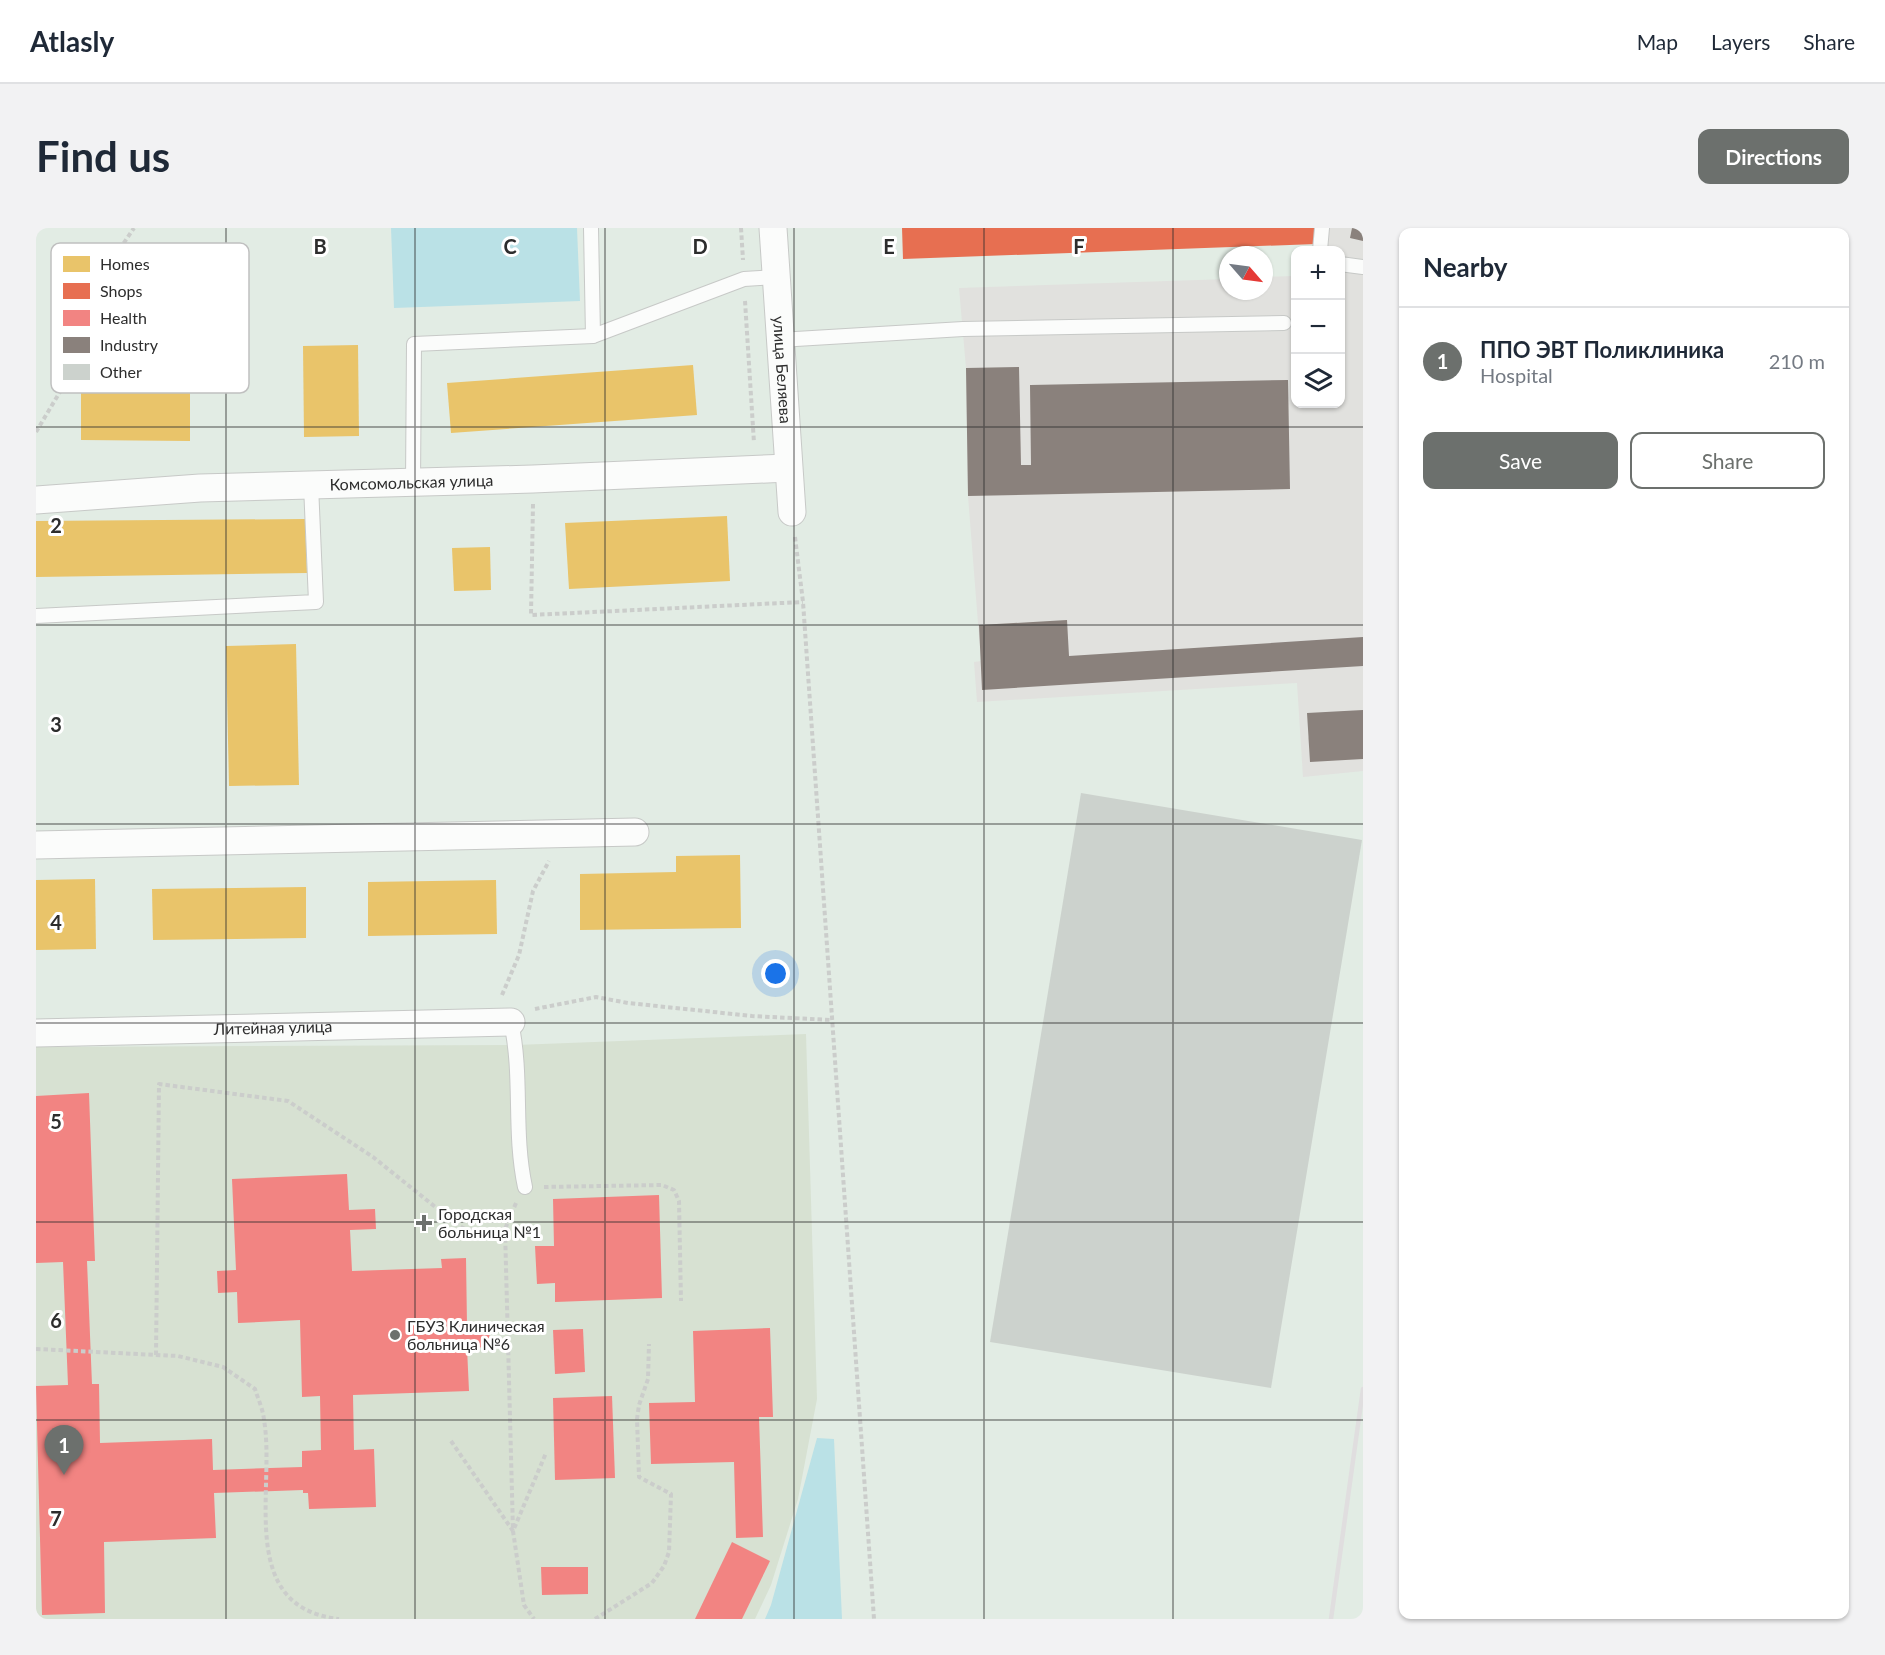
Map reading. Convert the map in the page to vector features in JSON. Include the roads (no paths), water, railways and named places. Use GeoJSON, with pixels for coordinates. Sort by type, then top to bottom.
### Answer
{"type":"FeatureCollection","features":[{"type":"Feature","properties":{"kind":"street","name":"улица Беляева"},"geometry":{"type":"LineString","coordinates":[[773,228],[792,512]]}},
{"type":"Feature","properties":{"kind":"street","name":"Комсомольская улица"},"geometry":{"type":"LineString","coordinates":[[36,500],[200,489],[533,479],[788,468]]}},
{"type":"Feature","properties":{"kind":"street"},"geometry":{"type":"LineString","coordinates":[[36,845],[635,832]]}},
{"type":"Feature","properties":{"kind":"street","name":"Литейная улица"},"geometry":{"type":"LineString","coordinates":[[36,1033],[509,1018]]}},
{"type":"Feature","properties":{"kind":"lane"},"geometry":{"type":"LineString","coordinates":[[591,228],[593,336]]}},
{"type":"Feature","properties":{"kind":"lane"},"geometry":{"type":"LineString","coordinates":[[1320,246],[1322,228]]}},
{"type":"Feature","properties":{"kind":"lane"},"geometry":{"type":"LineString","coordinates":[[1345,265],[1363,267]]}},
{"type":"Feature","properties":{"kind":"lane"},"geometry":{"type":"LineString","coordinates":[[413,483],[414,344],[593,336],[744,279],[775,277]]}},
{"type":"Feature","properties":{"kind":"lane"},"geometry":{"type":"LineString","coordinates":[[779,340],[963,329],[1284,323]]}},
{"type":"Feature","properties":{"kind":"lane"},"geometry":{"type":"LineString","coordinates":[[36,616],[316,602],[310,485]]}},
{"type":"Feature","properties":{"kind":"lane"},"geometry":{"type":"LineString","coordinates":[[509,1018],[516,1045],[518,1155],[525,1187]]}},
{"type":"Feature","properties":{"kind":"railway"},"geometry":{"type":"LineString","coordinates":[[1331,1619],[1363,1389]]}},
{"type":"Feature","properties":{"kind":"place","name":"Городская больница №1"},"geometry":{"type":"Point","coordinates":[424,1223]}},
{"type":"Feature","properties":{"kind":"place","name":"ГБУЗ Клиническая больница №6"},"geometry":{"type":"Point","coordinates":[395,1335]}},
{"type":"Feature","properties":{"kind":"place","name":"ППО ЭВТ Поликлиника"},"geometry":{"type":"Point","coordinates":[64,1475]}}]}
